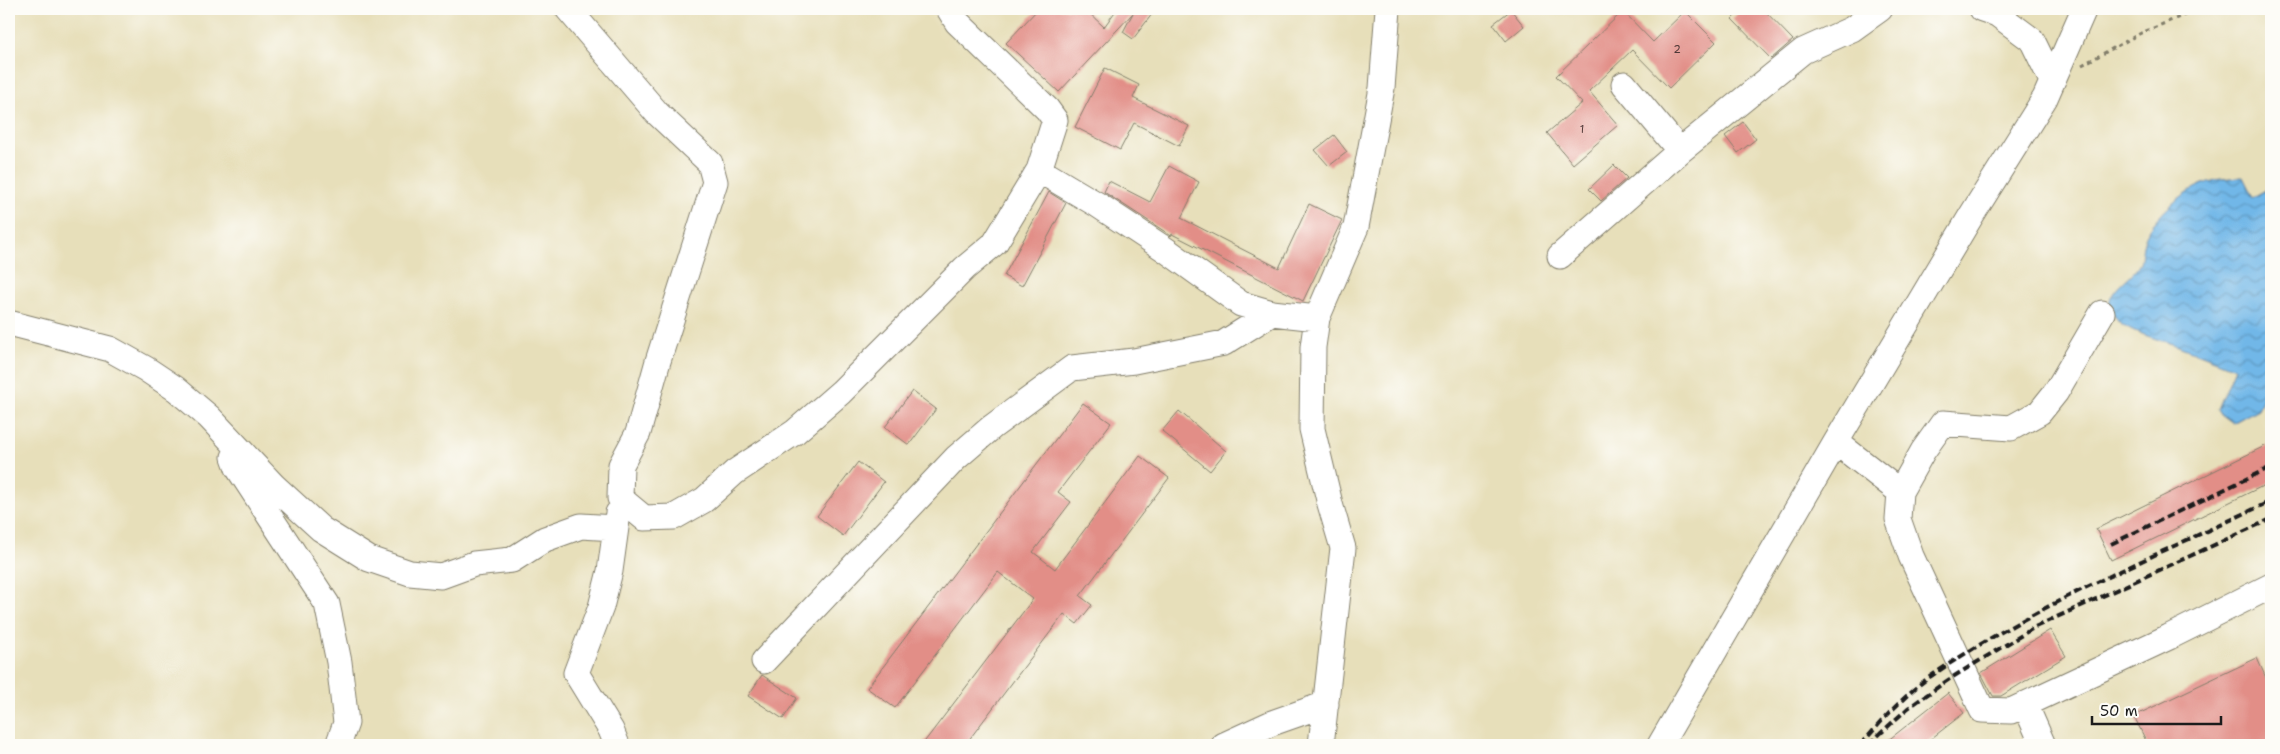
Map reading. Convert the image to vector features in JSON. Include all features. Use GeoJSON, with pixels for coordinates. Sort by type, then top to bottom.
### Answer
{"type":"FeatureCollection","features":[{"type":"Feature","properties":{"kind":"street"},"geometry":{"type":"LineString","coordinates":[[568,9],[657,113],[710,162],[715,182],[658,361],[638,433],[621,464],[620,498],[610,570],[602,607],[576,673],[611,730],[617,745]]}},
{"type":"Feature","properties":{"kind":"street"},"geometry":{"type":"LineString","coordinates":[[620,498],[644,518],[674,517],[704,500],[735,472],[795,432],[841,392],[965,268],[994,243],[1039,170],[1054,120],[1046,109],[957,22],[949,9]]}},
{"type":"Feature","properties":{"kind":"street"},"geometry":{"type":"LineString","coordinates":[[1321,745],[1343,548],[1312,429],[1313,347],[1317,318],[1356,227],[1382,88],[1388,9]]}},
{"type":"Feature","properties":{"kind":"street"},"geometry":{"type":"LineString","coordinates":[[1560,256],[1680,150],[1803,51],[1852,29],[1880,9]]}},
{"type":"Feature","properties":{"kind":"street"},"geometry":{"type":"LineString","coordinates":[[1660,745],[1970,216],[2045,98],[2084,9]]}},
{"type":"Feature","properties":{"kind":"street"},"geometry":{"type":"LineString","coordinates":[[1995,11],[2032,40],[2052,81]]}},
{"type":"Feature","properties":{"kind":"street"},"geometry":{"type":"LineString","coordinates":[[1624,84],[1680,150]]}},
{"type":"Feature","properties":{"kind":"street"},"geometry":{"type":"LineString","coordinates":[[1039,170],[1136,230],[1241,304],[1272,313],[1317,318]]}},
{"type":"Feature","properties":{"kind":"street"},"geometry":{"type":"LineString","coordinates":[[764,661],[956,458],[992,427],[1072,368],[1134,362],[1224,343],[1272,313]]}},
{"type":"Feature","properties":{"kind":"street"},"geometry":{"type":"LineString","coordinates":[[2102,314],[2056,392],[2040,412],[2011,428],[1944,423],[1923,451],[1900,492],[1898,519],[1911,556],[1982,710],[2011,711],[2168,638],[2271,586]]}},
{"type":"Feature","properties":{"kind":"street"},"geometry":{"type":"LineString","coordinates":[[9,323],[110,349],[176,389],[225,434],[274,486],[321,529],[369,559],[410,573],[441,576],[474,564],[512,560],[545,539],[581,526],[615,528]]}},
{"type":"Feature","properties":{"kind":"street"},"geometry":{"type":"LineString","coordinates":[[225,434],[238,468],[327,604],[339,662],[346,723],[338,745]]}},
{"type":"Feature","properties":{"kind":"street"},"geometry":{"type":"LineString","coordinates":[[1836,442],[1900,492]]}},
{"type":"Feature","properties":{"kind":"street"},"geometry":{"type":"LineString","coordinates":[[1224,745],[1272,723],[1326,704]]}},
{"type":"Feature","properties":{"kind":"street"},"geometry":{"type":"LineString","coordinates":[[2025,704],[2043,745]]}},
{"type":"Feature","properties":{"kind":"path"},"geometry":{"type":"LineString","coordinates":[[2052,81],[2141,33],[2187,14],[2193,9]]}},
{"type":"Feature","properties":{"kind":"water"},"geometry":{"type":"Polygon","coordinates":[[[2243,177],[2253,197],[2271,187],[2271,381],[2258,409],[2233,423],[2221,414],[2218,409],[2235,368],[2134,331],[2118,321],[2113,315],[2110,300],[2113,294],[2139,265],[2148,232],[2168,208],[2185,194],[2203,184],[2220,179],[2243,177]]]}},
{"type":"Feature","properties":{"kind":"building"},"geometry":{"type":"Polygon","coordinates":[[[1038,9],[1085,9],[1104,27],[1117,9],[1156,9],[1133,39],[1123,32],[1133,13],[1059,92],[1006,43],[1038,9]]]}},
{"type":"Feature","properties":{"kind":"building"},"geometry":{"type":"Polygon","coordinates":[[[1742,9],[1763,9],[1793,40],[1771,59],[1732,19],[1742,9]]]}},
{"type":"Feature","properties":{"kind":"building"},"geometry":{"type":"Polygon","coordinates":[[[1511,10],[1524,26],[1506,41],[1493,24],[1511,10]]]}},
{"type":"Feature","properties":{"kind":"building"},"geometry":{"type":"Polygon","coordinates":[[[1623,11],[1653,42],[1685,11],[1716,42],[1669,88],[1632,50],[1589,91],[1618,125],[1573,164],[1547,133],[1582,103],[1556,76],[1623,11]]]}},
{"type":"Feature","properties":{"kind":"building"},"geometry":{"type":"Polygon","coordinates":[[[1105,68],[1139,85],[1133,98],[1189,126],[1179,146],[1134,123],[1120,150],[1075,127],[1105,68]]]}},
{"type":"Feature","properties":{"kind":"building"},"geometry":{"type":"Polygon","coordinates":[[[1743,122],[1756,139],[1738,153],[1725,136],[1743,122]]]}},
{"type":"Feature","properties":{"kind":"building"},"geometry":{"type":"Polygon","coordinates":[[[1334,135],[1347,152],[1329,166],[1315,150],[1334,135]]]}},
{"type":"Feature","properties":{"kind":"building"},"geometry":{"type":"Polygon","coordinates":[[[1614,165],[1627,178],[1601,201],[1589,189],[1614,165]]]}},
{"type":"Feature","properties":{"kind":"building"},"geometry":{"type":"Polygon","coordinates":[[[1169,166],[1199,182],[1181,218],[1279,268],[1309,204],[1342,220],[1303,301],[1172,234],[1171,236],[1104,192],[1109,181],[1150,202],[1169,166]]]}},
{"type":"Feature","properties":{"kind":"building"},"geometry":{"type":"Polygon","coordinates":[[[1049,192],[1066,203],[1022,286],[1004,276],[1049,192]]]}},
{"type":"Feature","properties":{"kind":"building"},"geometry":{"type":"Polygon","coordinates":[[[912,391],[936,409],[909,445],[885,427],[912,391]]]}},
{"type":"Feature","properties":{"kind":"building"},"geometry":{"type":"Polygon","coordinates":[[[1083,403],[1111,423],[1058,492],[1071,502],[1033,552],[1055,569],[1140,456],[1169,478],[1080,596],[1092,605],[1077,624],[1064,614],[965,745],[922,745],[1033,599],[998,572],[895,708],[867,688],[1083,403]]]}},
{"type":"Feature","properties":{"kind":"building"},"geometry":{"type":"Polygon","coordinates":[[[1179,411],[1226,451],[1210,471],[1162,431],[1179,411]]]}},
{"type":"Feature","properties":{"kind":"building"},"geometry":{"type":"Polygon","coordinates":[[[2271,443],[2271,482],[2111,560],[2096,529],[2271,443]]]}},
{"type":"Feature","properties":{"kind":"building"},"geometry":{"type":"Polygon","coordinates":[[[858,462],[884,482],[843,536],[817,516],[858,462]]]}},
{"type":"Feature","properties":{"kind":"building"},"geometry":{"type":"Polygon","coordinates":[[[2050,630],[2066,656],[2001,696],[1993,696],[1981,673],[2050,630]]]}},
{"type":"Feature","properties":{"kind":"building"},"geometry":{"type":"Polygon","coordinates":[[[2257,658],[2271,689],[2271,745],[2148,745],[2134,716],[2257,658]]]}},
{"type":"Feature","properties":{"kind":"building"},"geometry":{"type":"Polygon","coordinates":[[[762,675],[797,698],[783,719],[748,696],[762,675]]]}},
{"type":"Feature","properties":{"kind":"building"},"geometry":{"type":"Polygon","coordinates":[[[1948,693],[1964,713],[1923,745],[1882,745],[1948,693]]]}},
{"type":"Feature","properties":{"kind":"railway"},"geometry":{"type":"LineString","coordinates":[[2111,544],[2271,467]]}},
{"type":"Feature","properties":{"kind":"railway"},"geometry":{"type":"LineString","coordinates":[[1861,745],[1914,689],[1974,648],[2099,581],[2271,501]]}},
{"type":"Feature","properties":{"kind":"railway"},"geometry":{"type":"LineString","coordinates":[[1869,744],[1908,708],[1951,678],[2035,627],[2271,519]]}}]}
